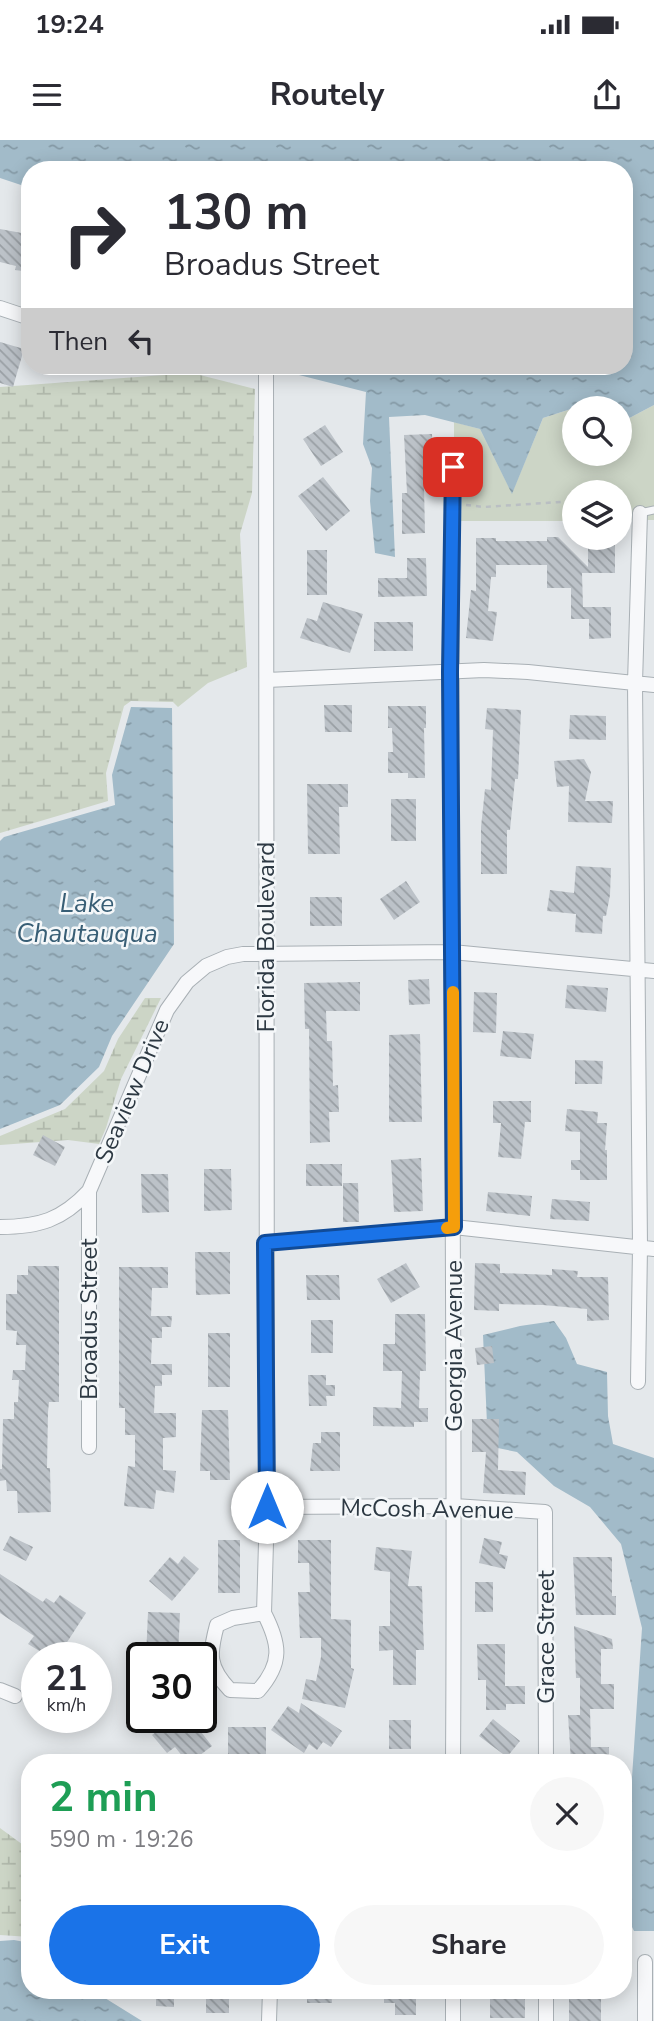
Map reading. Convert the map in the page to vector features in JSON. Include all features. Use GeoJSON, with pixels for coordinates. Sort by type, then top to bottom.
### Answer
{"type":"FeatureCollection","features":[{"type":"Feature","properties":{"kind":"street"},"geometry":{"type":"LineString","coordinates":[[0,308],[21,315]]}},
{"type":"Feature","properties":{"kind":"street","name":"Florida Boulevard"},"geometry":{"type":"LineString","coordinates":[[264,1613],[267,1507],[266,375]]}},
{"type":"Feature","properties":{"kind":"street","name":"Georgia Avenue"},"geometry":{"type":"LineString","coordinates":[[453,467],[450,672],[455,1506],[453,1754]]}},
{"type":"Feature","properties":{"kind":"street"},"geometry":{"type":"LineString","coordinates":[[638,1382],[647,1248],[636,970],[635,683],[647,511]]}},
{"type":"Feature","properties":{"kind":"street"},"geometry":{"type":"LineString","coordinates":[[267,680],[484,670],[654,685]]}},
{"type":"Feature","properties":{"kind":"street","name":"Seaview Drive"},"geometry":{"type":"LineString","coordinates":[[0,1227],[25,1227],[53,1219],[72,1209],[89,1191],[167,1010],[187,982],[206,966],[227,957],[243,954],[452,952],[654,971]]}},
{"type":"Feature","properties":{"kind":"street","name":"Broadus Street"},"geometry":{"type":"LineString","coordinates":[[89,1191],[89,1447]]}},
{"type":"Feature","properties":{"kind":"street"},"geometry":{"type":"LineString","coordinates":[[265,1243],[454,1227],[647,1248]]}},
{"type":"Feature","properties":{"kind":"street","name":"McCosh Avenue"},"geometry":{"type":"LineString","coordinates":[[267,1507],[455,1506],[545,1513]]}},
{"type":"Feature","properties":{"kind":"street","name":"Grace Street"},"geometry":{"type":"LineString","coordinates":[[545,1513],[546,1754]]}},
{"type":"Feature","properties":{"kind":"street"},"geometry":{"type":"LineString","coordinates":[[264,1613],[276,1640],[275,1664],[271,1677],[258,1691],[230,1690],[215,1675],[211,1647],[217,1625],[233,1618],[264,1613]]}},
{"type":"Feature","properties":{"kind":"street"},"geometry":{"type":"LineString","coordinates":[[0,1690],[15,1696]]}},
{"type":"Feature","properties":{"kind":"street"},"geometry":{"type":"LineString","coordinates":[[645,1962],[645,2021]]}},
{"type":"Feature","properties":{"kind":"street"},"geometry":{"type":"LineString","coordinates":[[269,2021],[270,1999]]}},
{"type":"Feature","properties":{"kind":"street"},"geometry":{"type":"LineString","coordinates":[[453,1999],[453,2021]]}},
{"type":"Feature","properties":{"kind":"street"},"geometry":{"type":"LineString","coordinates":[[546,1999],[546,2021]]}},
{"type":"Feature","properties":{"kind":"path"},"geometry":{"type":"LineString","coordinates":[[453,505],[484,507],[562,502]]}},
{"type":"Feature","properties":{"kind":"green space"},"geometry":{"type":"Polygon","coordinates":[[[165,375],[200,375],[255,389],[252,493],[240,534],[247,667],[208,683],[178,707],[173,702],[131,701],[124,706],[106,773],[108,801],[0,833],[0,387],[165,375]]]}},
{"type":"Feature","properties":{"kind":"green space"},"geometry":{"type":"Polygon","coordinates":[[[654,405],[654,520],[632,520],[632,480],[562,480],[562,521],[461,521],[463,465],[454,451],[454,422],[480,429],[512,493],[543,418],[562,412],[562,466],[632,466],[632,417],[654,405]]]}},
{"type":"Feature","properties":{"kind":"green space"},"geometry":{"type":"Polygon","coordinates":[[[145,998],[161,998],[121,1079],[99,1144],[68,1140],[0,1145],[0,1136],[65,1109],[104,1071],[118,1039],[145,998]]]}},
{"type":"Feature","properties":{"kind":"green space"},"geometry":{"type":"Polygon","coordinates":[[[0,1828],[21,1843],[21,1936],[0,1935],[0,1828]]]}},
{"type":"Feature","properties":{"kind":"water"},"geometry":{"type":"Polygon","coordinates":[[[0,140],[654,140],[654,405],[632,417],[632,396],[562,396],[562,412],[543,418],[512,494],[480,429],[425,415],[389,417],[395,557],[375,553],[370,501],[372,468],[363,444],[366,392],[299,375],[633,375],[633,161],[21,161],[21,185],[0,178],[0,140]]]}},
{"type":"Feature","properties":{"kind":"water","name":"Lake Chautauqua"},"geometry":{"type":"Polygon","coordinates":[[[131,707],[172,708],[174,944],[112,1036],[99,1067],[60,1105],[0,1129],[0,841],[4,837],[115,805],[112,775],[131,707]]]}},
{"type":"Feature","properties":{"kind":"water"},"geometry":{"type":"Polygon","coordinates":[[[554,1321],[566,1338],[577,1364],[607,1372],[608,1416],[613,1444],[654,1458],[654,1931],[634,1931],[632,1927],[632,1777],[642,1628],[621,1544],[590,1507],[554,1486],[517,1452],[488,1446],[483,1335],[554,1321]]]}},
{"type":"Feature","properties":{"kind":"water"},"geometry":{"type":"Polygon","coordinates":[[[0,1941],[21,1941],[21,1999],[107,1999],[142,2021],[0,2021],[0,1941]]]}},
{"type":"Feature","properties":{"kind":"building"},"geometry":{"type":"Polygon","coordinates":[[[0,229],[21,233],[21,271],[15,270],[16,266],[0,262],[0,229]]]}},
{"type":"Feature","properties":{"kind":"building"},"geometry":{"type":"Polygon","coordinates":[[[0,342],[21,348],[21,359],[13,387],[0,383],[0,342]]]}},
{"type":"Feature","properties":{"kind":"building"},"geometry":{"type":"Polygon","coordinates":[[[325,425],[343,452],[321,466],[303,439],[325,425]]]}},
{"type":"Feature","properties":{"kind":"building"},"geometry":{"type":"Polygon","coordinates":[[[432,434],[434,485],[424,486],[425,533],[402,534],[402,493],[407,493],[404,435],[432,434]]]}},
{"type":"Feature","properties":{"kind":"building"},"geometry":{"type":"Polygon","coordinates":[[[323,477],[350,511],[326,531],[298,496],[323,477]]]}},
{"type":"Feature","properties":{"kind":"building"},"geometry":{"type":"Polygon","coordinates":[[[547,537],[558,537],[562,541],[562,550],[571,550],[588,567],[588,550],[615,550],[615,573],[582,573],[583,607],[611,607],[611,638],[589,639],[589,619],[571,619],[571,588],[547,588],[547,565],[496,565],[496,577],[491,577],[488,611],[497,612],[493,641],[466,638],[471,590],[476,591],[476,538],[496,538],[496,541],[547,541],[547,537]]]}},
{"type":"Feature","properties":{"kind":"building"},"geometry":{"type":"Polygon","coordinates":[[[307,550],[327,550],[327,595],[307,595],[307,550]]]}},
{"type":"Feature","properties":{"kind":"building"},"geometry":{"type":"Polygon","coordinates":[[[407,558],[426,558],[427,596],[378,597],[378,578],[407,578],[407,558]]]}},
{"type":"Feature","properties":{"kind":"building"},"geometry":{"type":"Polygon","coordinates":[[[323,602],[363,614],[350,653],[300,638],[307,618],[317,621],[323,602]]]}},
{"type":"Feature","properties":{"kind":"building"},"geometry":{"type":"Polygon","coordinates":[[[374,622],[413,622],[413,651],[374,651],[374,622]]]}},
{"type":"Feature","properties":{"kind":"building"},"geometry":{"type":"Polygon","coordinates":[[[324,705],[352,705],[352,732],[325,732],[324,705]]]}},
{"type":"Feature","properties":{"kind":"building"},"geometry":{"type":"Polygon","coordinates":[[[388,706],[426,706],[425,778],[408,778],[408,773],[388,773],[388,752],[393,752],[392,728],[388,728],[388,706]]]}},
{"type":"Feature","properties":{"kind":"building"},"geometry":{"type":"Polygon","coordinates":[[[487,708],[521,710],[518,779],[515,779],[510,830],[507,830],[507,874],[481,874],[481,827],[485,789],[491,790],[493,730],[485,729],[487,708]]]}},
{"type":"Feature","properties":{"kind":"building"},"geometry":{"type":"Polygon","coordinates":[[[570,715],[606,716],[606,740],[569,739],[570,715]]]}},
{"type":"Feature","properties":{"kind":"building"},"geometry":{"type":"Polygon","coordinates":[[[584,759],[591,772],[585,801],[613,801],[612,823],[568,822],[569,786],[557,787],[554,761],[584,759]]]}},
{"type":"Feature","properties":{"kind":"building"},"geometry":{"type":"Polygon","coordinates":[[[307,784],[348,784],[348,807],[339,807],[340,854],[308,854],[307,784]]]}},
{"type":"Feature","properties":{"kind":"building"},"geometry":{"type":"Polygon","coordinates":[[[391,799],[416,799],[416,841],[391,841],[391,799]]]}},
{"type":"Feature","properties":{"kind":"building"},"geometry":{"type":"Polygon","coordinates":[[[576,866],[611,868],[610,895],[606,916],[603,916],[602,934],[575,932],[576,914],[547,911],[550,890],[574,893],[576,866]]]}},
{"type":"Feature","properties":{"kind":"building"},"geometry":{"type":"Polygon","coordinates":[[[406,881],[420,902],[394,920],[380,899],[406,881]]]}},
{"type":"Feature","properties":{"kind":"building"},"geometry":{"type":"Polygon","coordinates":[[[310,897],[342,897],[342,926],[310,926],[310,897]]]}},
{"type":"Feature","properties":{"kind":"building"},"geometry":{"type":"Polygon","coordinates":[[[429,979],[430,1004],[409,1005],[408,980],[429,979]]]}},
{"type":"Feature","properties":{"kind":"building"},"geometry":{"type":"Polygon","coordinates":[[[360,982],[360,1011],[326,1011],[327,1041],[332,1041],[333,1086],[338,1085],[339,1112],[329,1112],[330,1142],[310,1143],[309,1029],[305,1029],[304,983],[360,982]]]}},
{"type":"Feature","properties":{"kind":"building"},"geometry":{"type":"Polygon","coordinates":[[[567,985],[608,988],[606,1012],[565,1008],[567,985]]]}},
{"type":"Feature","properties":{"kind":"building"},"geometry":{"type":"Polygon","coordinates":[[[474,992],[497,993],[496,1033],[473,1032],[474,992]]]}},
{"type":"Feature","properties":{"kind":"building"},"geometry":{"type":"Polygon","coordinates":[[[503,1031],[534,1034],[531,1059],[500,1056],[503,1031]]]}},
{"type":"Feature","properties":{"kind":"building"},"geometry":{"type":"Polygon","coordinates":[[[420,1034],[422,1122],[389,1122],[389,1035],[420,1034]]]}},
{"type":"Feature","properties":{"kind":"building"},"geometry":{"type":"Polygon","coordinates":[[[575,1060],[603,1061],[602,1084],[575,1084],[575,1060]]]}},
{"type":"Feature","properties":{"kind":"building"},"geometry":{"type":"Polygon","coordinates":[[[493,1101],[531,1101],[531,1122],[525,1122],[521,1159],[498,1157],[501,1123],[493,1123],[493,1101]]]}},
{"type":"Feature","properties":{"kind":"building"},"geometry":{"type":"Polygon","coordinates":[[[567,1109],[598,1112],[597,1123],[607,1123],[607,1180],[580,1180],[580,1170],[571,1170],[571,1160],[580,1160],[580,1132],[565,1131],[567,1109]]]}},
{"type":"Feature","properties":{"kind":"building"},"geometry":{"type":"Polygon","coordinates":[[[43,1135],[65,1147],[55,1166],[33,1155],[43,1135]]]}},
{"type":"Feature","properties":{"kind":"building"},"geometry":{"type":"Polygon","coordinates":[[[421,1158],[423,1211],[394,1212],[391,1160],[421,1158]]]}},
{"type":"Feature","properties":{"kind":"building"},"geometry":{"type":"Polygon","coordinates":[[[306,1164],[342,1164],[342,1186],[306,1186],[306,1164]]]}},
{"type":"Feature","properties":{"kind":"building"},"geometry":{"type":"Polygon","coordinates":[[[204,1169],[231,1169],[232,1210],[204,1211],[204,1169]]]}},
{"type":"Feature","properties":{"kind":"building"},"geometry":{"type":"Polygon","coordinates":[[[141,1174],[168,1174],[169,1212],[142,1213],[141,1174]]]}},
{"type":"Feature","properties":{"kind":"building"},"geometry":{"type":"Polygon","coordinates":[[[343,1183],[358,1183],[359,1222],[343,1222],[343,1183]]]}},
{"type":"Feature","properties":{"kind":"building"},"geometry":{"type":"Polygon","coordinates":[[[488,1192],[532,1196],[530,1216],[486,1211],[488,1192]]]}},
{"type":"Feature","properties":{"kind":"building"},"geometry":{"type":"Polygon","coordinates":[[[552,1199],[590,1202],[589,1221],[550,1219],[552,1199]]]}},
{"type":"Feature","properties":{"kind":"building"},"geometry":{"type":"Polygon","coordinates":[[[195,1252],[230,1252],[230,1294],[196,1295],[195,1252]]]}},
{"type":"Feature","properties":{"kind":"building"},"geometry":{"type":"Polygon","coordinates":[[[406,1263],[420,1287],[391,1303],[377,1279],[406,1263]]]}},
{"type":"Feature","properties":{"kind":"building"},"geometry":{"type":"Polygon","coordinates":[[[475,1263],[500,1264],[500,1273],[552,1275],[552,1269],[578,1271],[577,1277],[608,1277],[609,1320],[587,1321],[587,1309],[543,1305],[499,1304],[499,1311],[474,1310],[475,1263]]]}},
{"type":"Feature","properties":{"kind":"building"},"geometry":{"type":"Polygon","coordinates":[[[28,1266],[59,1266],[59,1402],[49,1402],[48,1412],[47,1468],[50,1468],[51,1512],[18,1513],[17,1491],[7,1491],[6,1480],[0,1481],[0,1469],[3,1419],[14,1419],[14,1402],[18,1402],[19,1380],[12,1380],[13,1370],[25,1370],[26,1345],[16,1345],[17,1331],[6,1330],[6,1294],[17,1294],[17,1275],[28,1275],[28,1266]]]}},
{"type":"Feature","properties":{"kind":"building"},"geometry":{"type":"Polygon","coordinates":[[[119,1267],[168,1267],[168,1288],[152,1288],[151,1316],[172,1316],[171,1327],[162,1327],[162,1338],[152,1338],[151,1364],[172,1364],[172,1375],[162,1375],[162,1386],[155,1386],[154,1413],[176,1413],[176,1437],[163,1438],[163,1470],[176,1471],[174,1493],[156,1490],[154,1509],[124,1506],[128,1466],[135,1467],[135,1435],[125,1435],[125,1408],[119,1408],[119,1267]]]}},
{"type":"Feature","properties":{"kind":"building"},"geometry":{"type":"Polygon","coordinates":[[[306,1275],[339,1275],[340,1300],[307,1300],[306,1275]]]}},
{"type":"Feature","properties":{"kind":"building"},"geometry":{"type":"Polygon","coordinates":[[[395,1314],[425,1314],[426,1371],[420,1371],[419,1408],[428,1408],[428,1422],[414,1422],[414,1427],[373,1426],[373,1407],[401,1408],[402,1371],[383,1371],[383,1344],[395,1344],[395,1314]]]}},
{"type":"Feature","properties":{"kind":"building"},"geometry":{"type":"Polygon","coordinates":[[[311,1320],[333,1320],[333,1353],[311,1353],[311,1320]]]}},
{"type":"Feature","properties":{"kind":"building"},"geometry":{"type":"Polygon","coordinates":[[[208,1333],[230,1333],[230,1387],[208,1387],[208,1333]]]}},
{"type":"Feature","properties":{"kind":"building"},"geometry":{"type":"Polygon","coordinates":[[[492,1346],[494,1363],[477,1365],[475,1348],[492,1346]]]}},
{"type":"Feature","properties":{"kind":"building"},"geometry":{"type":"Polygon","coordinates":[[[308,1375],[326,1375],[326,1385],[335,1385],[335,1396],[326,1396],[327,1406],[309,1406],[308,1375]]]}},
{"type":"Feature","properties":{"kind":"building"},"geometry":{"type":"Polygon","coordinates":[[[202,1410],[228,1410],[230,1480],[210,1480],[210,1471],[200,1471],[202,1410]]]}},
{"type":"Feature","properties":{"kind":"building"},"geometry":{"type":"Polygon","coordinates":[[[472,1419],[499,1419],[498,1470],[526,1472],[525,1495],[483,1493],[486,1452],[472,1452],[472,1419]]]}},
{"type":"Feature","properties":{"kind":"building"},"geometry":{"type":"Polygon","coordinates":[[[321,1432],[340,1432],[340,1471],[310,1471],[313,1443],[321,1443],[321,1432]]]}},
{"type":"Feature","properties":{"kind":"building"},"geometry":{"type":"Polygon","coordinates":[[[10,1536],[33,1547],[26,1561],[3,1550],[10,1536]]]}},
{"type":"Feature","properties":{"kind":"building"},"geometry":{"type":"Polygon","coordinates":[[[484,1538],[502,1542],[499,1554],[508,1556],[505,1569],[479,1563],[484,1538]]]}},
{"type":"Feature","properties":{"kind":"building"},"geometry":{"type":"Polygon","coordinates":[[[218,1540],[240,1540],[240,1593],[218,1593],[218,1540]]]}},
{"type":"Feature","properties":{"kind":"building"},"geometry":{"type":"Polygon","coordinates":[[[298,1540],[331,1540],[331,1619],[351,1620],[351,1668],[354,1669],[345,1708],[302,1699],[306,1679],[316,1681],[321,1657],[321,1638],[300,1638],[298,1592],[310,1592],[309,1563],[298,1563],[298,1540]]]}},
{"type":"Feature","properties":{"kind":"building"},"geometry":{"type":"Polygon","coordinates":[[[376,1547],[412,1551],[408,1586],[422,1586],[424,1650],[416,1650],[416,1685],[393,1685],[393,1650],[379,1651],[379,1626],[390,1626],[390,1572],[374,1570],[376,1547]]]}},
{"type":"Feature","properties":{"kind":"building"},"geometry":{"type":"Polygon","coordinates":[[[184,1556],[199,1569],[172,1601],[149,1581],[170,1557],[178,1564],[184,1556]]]}},
{"type":"Feature","properties":{"kind":"building"},"geometry":{"type":"Polygon","coordinates":[[[573,1557],[612,1557],[612,1596],[616,1596],[616,1615],[576,1615],[573,1557]]]}},
{"type":"Feature","properties":{"kind":"building"},"geometry":{"type":"Polygon","coordinates":[[[0,1574],[43,1602],[46,1598],[54,1603],[60,1595],[86,1613],[67,1642],[30,1642],[34,1636],[0,1613],[0,1574]]]}},
{"type":"Feature","properties":{"kind":"building"},"geometry":{"type":"Polygon","coordinates":[[[475,1582],[493,1582],[493,1612],[475,1612],[475,1582]]]}},
{"type":"Feature","properties":{"kind":"building"},"geometry":{"type":"Polygon","coordinates":[[[148,1612],[180,1613],[179,1642],[147,1642],[148,1612]]]}},
{"type":"Feature","properties":{"kind":"building"},"geometry":{"type":"Polygon","coordinates":[[[574,1626],[612,1639],[613,1649],[601,1649],[601,1684],[614,1684],[614,1709],[590,1709],[591,1747],[609,1747],[609,1754],[570,1754],[568,1715],[580,1715],[580,1678],[576,1678],[574,1626]]]}},
{"type":"Feature","properties":{"kind":"building"},"geometry":{"type":"Polygon","coordinates":[[[477,1644],[505,1644],[505,1686],[525,1686],[525,1704],[506,1704],[506,1710],[486,1710],[486,1680],[478,1680],[477,1644]]]}},
{"type":"Feature","properties":{"kind":"building"},"geometry":{"type":"Polygon","coordinates":[[[301,1703],[342,1731],[331,1747],[323,1742],[317,1750],[309,1744],[304,1753],[271,1730],[288,1706],[299,1713],[301,1703]]]}},
{"type":"Feature","properties":{"kind":"building"},"geometry":{"type":"Polygon","coordinates":[[[493,1719],[520,1741],[509,1754],[503,1754],[479,1736],[493,1719]]]}},
{"type":"Feature","properties":{"kind":"building"},"geometry":{"type":"Polygon","coordinates":[[[389,1720],[411,1720],[411,1749],[389,1749],[389,1720]]]}},
{"type":"Feature","properties":{"kind":"building"},"geometry":{"type":"Polygon","coordinates":[[[228,1727],[266,1727],[266,1754],[228,1754],[228,1727]]]}},
{"type":"Feature","properties":{"kind":"building"},"geometry":{"type":"Polygon","coordinates":[[[155,1733],[202,1733],[212,1746],[202,1754],[181,1754],[175,1747],[167,1753],[152,1735],[155,1733]]]}},
{"type":"Feature","properties":{"kind":"building"},"geometry":{"type":"Polygon","coordinates":[[[156,1999],[174,1999],[174,2007],[156,2006],[156,1999]]]}},
{"type":"Feature","properties":{"kind":"building"},"geometry":{"type":"Polygon","coordinates":[[[206,1999],[229,1999],[229,2013],[206,2013],[206,1999]]]}},
{"type":"Feature","properties":{"kind":"building"},"geometry":{"type":"Polygon","coordinates":[[[307,1999],[332,1999],[332,2003],[307,2003],[307,1999]]]}},
{"type":"Feature","properties":{"kind":"building"},"geometry":{"type":"Polygon","coordinates":[[[384,1999],[416,1999],[416,2015],[395,2015],[395,2003],[384,2003],[384,1999]]]}},
{"type":"Feature","properties":{"kind":"building"},"geometry":{"type":"Polygon","coordinates":[[[490,1999],[525,1999],[525,2018],[490,2018],[490,1999]]]}},
{"type":"Feature","properties":{"kind":"building"},"geometry":{"type":"Polygon","coordinates":[[[569,1999],[601,1999],[601,2021],[569,2021],[569,1999]]]}},
{"type":"Feature","properties":{"kind":"slow traffic"},"geometry":{"type":"LineString","coordinates":[[447,1228],[454,1227],[453,992]]}},
{"type":"Feature","properties":{"kind":"route"},"geometry":{"type":"LineString","coordinates":[[267,1507],[265,1243],[454,1227],[450,672],[453,467]]}}]}
